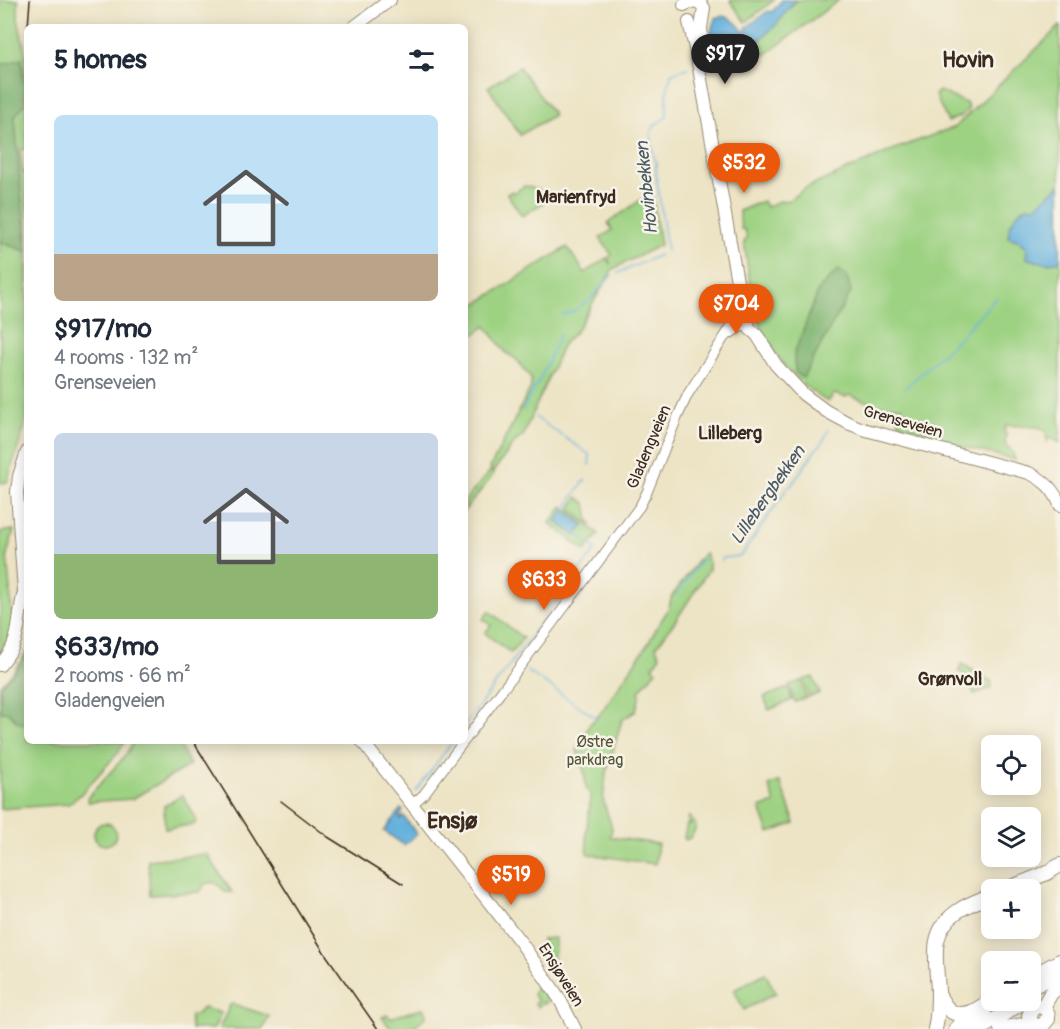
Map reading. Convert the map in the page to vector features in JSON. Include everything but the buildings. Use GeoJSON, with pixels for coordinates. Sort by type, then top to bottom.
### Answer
{"type":"FeatureCollection","features":[{"type":"Feature","properties":{"kind":"highway"},"geometry":{"type":"LineString","coordinates":[[1034,879],[1053,872],[1060,865]]}},
{"type":"Feature","properties":{"kind":"highway"},"geometry":{"type":"LineString","coordinates":[[935,1029],[938,994],[935,945],[947,920],[957,911],[981,900]]}},
{"type":"Feature","properties":{"kind":"highway"},"geometry":{"type":"LineString","coordinates":[[1041,971],[1060,962]]}},
{"type":"Feature","properties":{"kind":"highway"},"geometry":{"type":"LineString","coordinates":[[1041,982],[1060,973]]}},
{"type":"Feature","properties":{"kind":"highway"},"geometry":{"type":"LineString","coordinates":[[1041,993],[1060,984]]}},
{"type":"Feature","properties":{"kind":"highway"},"geometry":{"type":"LineString","coordinates":[[1042,1020],[1051,993],[1060,984]]}},
{"type":"Feature","properties":{"kind":"highway"},"geometry":{"type":"LineString","coordinates":[[938,994],[952,1012],[965,1014],[981,1007]]}},
{"type":"Feature","properties":{"kind":"highway"},"geometry":{"type":"LineString","coordinates":[[1001,1029],[1042,1020],[1060,1000]]}},
{"type":"Feature","properties":{"kind":"highway"},"geometry":{"type":"LineString","coordinates":[[956,1029],[974,1011]]}},
{"type":"Feature","properties":{"kind":"highway"},"geometry":{"type":"LineString","coordinates":[[966,1029],[993,1011]]}},
{"type":"Feature","properties":{"kind":"highway"},"geometry":{"type":"LineString","coordinates":[[980,1029],[1009,1011]]}},
{"type":"Feature","properties":{"kind":"highway"},"geometry":{"type":"LineString","coordinates":[[1042,1020],[1060,1029]]}},
{"type":"Feature","properties":{"kind":"main road"},"geometry":{"type":"LineString","coordinates":[[358,24],[390,0]]}},
{"type":"Feature","properties":{"kind":"main road"},"geometry":{"type":"LineString","coordinates":[[690,2],[700,4],[704,8],[704,14],[695,21],[683,16],[682,9],[690,2]]}},
{"type":"Feature","properties":{"kind":"main road","name":"Grenseveien"},"geometry":{"type":"LineString","coordinates":[[695,21],[696,50],[737,285],[750,328],[772,359],[793,385],[815,404],[837,418],[866,430],[1029,473],[1050,487],[1060,505]]}},
{"type":"Feature","properties":{"kind":"main road"},"geometry":{"type":"LineString","coordinates":[[24,461],[17,492],[24,573]]}},
{"type":"Feature","properties":{"kind":"main road"},"geometry":{"type":"LineString","coordinates":[[24,598],[21,602],[24,618]]}},
{"type":"Feature","properties":{"kind":"main road"},"geometry":{"type":"LineString","coordinates":[[0,665],[14,646],[24,625]]}},
{"type":"Feature","properties":{"kind":"main road"},"geometry":{"type":"LineString","coordinates":[[0,674],[16,655],[22,642],[24,629]]}},
{"type":"Feature","properties":{"kind":"main road","name":"Ensjøveien"},"geometry":{"type":"LineString","coordinates":[[364,744],[538,965],[575,1029]]}},
{"type":"Feature","properties":{"kind":"street","name":"Gladengveien"},"geometry":{"type":"LineString","coordinates":[[468,735],[640,506],[684,402],[697,379],[734,322],[748,318]]}},
{"type":"Feature","properties":{"kind":"street","name":"Gladengveien"},"geometry":{"type":"LineString","coordinates":[[412,805],[424,794],[461,744]]}},
{"type":"Feature","properties":{"kind":"green space"},"geometry":{"type":"Polygon","coordinates":[[[0,0],[18,0],[18,19],[24,47],[24,149],[20,150],[24,172],[24,428],[7,482],[0,483],[0,0]]]}},
{"type":"Feature","properties":{"kind":"green space"},"geometry":{"type":"Polygon","coordinates":[[[731,0],[774,0],[746,22],[731,0]]]}},
{"type":"Feature","properties":{"kind":"green space"},"geometry":{"type":"Polygon","coordinates":[[[797,0],[839,0],[766,54],[741,61],[797,0]]]}},
{"type":"Feature","properties":{"kind":"green space"},"geometry":{"type":"Polygon","coordinates":[[[1060,26],[1060,443],[1049,437],[1047,441],[1046,431],[1039,427],[1006,425],[1005,444],[1012,451],[1015,460],[940,441],[924,431],[902,425],[898,421],[902,407],[875,405],[850,395],[845,397],[834,394],[828,402],[817,395],[786,367],[763,332],[753,300],[744,242],[747,238],[745,230],[741,229],[739,211],[763,201],[766,207],[789,200],[804,189],[895,149],[955,127],[1060,26]]]}},
{"type":"Feature","properties":{"kind":"green space"},"geometry":{"type":"Polygon","coordinates":[[[22,59],[24,105],[15,116],[24,222],[24,251],[0,242],[0,65],[22,59]]]}},
{"type":"Feature","properties":{"kind":"green space"},"geometry":{"type":"Polygon","coordinates":[[[519,67],[554,115],[520,135],[488,87],[519,67]]]}},
{"type":"Feature","properties":{"kind":"green space"},"geometry":{"type":"Polygon","coordinates":[[[939,91],[966,103],[969,108],[963,115],[948,122],[935,95],[939,91]]]}},
{"type":"Feature","properties":{"kind":"green space"},"geometry":{"type":"Polygon","coordinates":[[[524,186],[545,193],[551,198],[522,216],[507,194],[512,191],[514,193],[524,186]]]}},
{"type":"Feature","properties":{"kind":"green space"},"geometry":{"type":"Polygon","coordinates":[[[652,192],[660,245],[613,269],[576,331],[563,344],[523,436],[515,442],[493,472],[490,468],[531,387],[531,378],[516,359],[506,353],[486,326],[468,339],[468,309],[567,247],[585,273],[606,258],[611,265],[608,258],[612,255],[600,238],[612,230],[608,223],[652,192]]]}},
{"type":"Feature","properties":{"kind":"green space"},"geometry":{"type":"Polygon","coordinates":[[[838,270],[847,276],[851,292],[803,378],[795,372],[794,354],[819,289],[838,270]]]}},
{"type":"Feature","properties":{"kind":"green space"},"geometry":{"type":"Polygon","coordinates":[[[490,471],[494,474],[468,506],[468,497],[490,471]]]}},
{"type":"Feature","properties":{"kind":"green space"},"geometry":{"type":"Polygon","coordinates":[[[577,497],[586,503],[591,525],[571,510],[577,497]]]}},
{"type":"Feature","properties":{"kind":"green space"},"geometry":{"type":"Polygon","coordinates":[[[563,506],[599,534],[585,551],[550,523],[563,506]]]}},
{"type":"Feature","properties":{"kind":"green space"},"geometry":{"type":"Polygon","coordinates":[[[14,530],[7,555],[13,625],[0,655],[0,532],[14,530]]]}},
{"type":"Feature","properties":{"kind":"green space","name":"Østre parkdrag"},"geometry":{"type":"Polygon","coordinates":[[[705,553],[709,569],[656,647],[660,656],[653,666],[656,671],[639,691],[636,711],[622,720],[606,774],[603,800],[612,828],[610,837],[658,844],[655,864],[588,854],[586,834],[591,796],[586,788],[584,770],[577,750],[590,724],[600,714],[649,642],[668,610],[672,596],[705,553]]]}},
{"type":"Feature","properties":{"kind":"green space"},"geometry":{"type":"Polygon","coordinates":[[[489,611],[523,638],[511,653],[485,633],[491,625],[483,619],[489,611]]]}},
{"type":"Feature","properties":{"kind":"green space"},"geometry":{"type":"Polygon","coordinates":[[[24,656],[24,744],[123,744],[118,753],[79,796],[68,804],[0,809],[0,685],[24,656]]]}},
{"type":"Feature","properties":{"kind":"green space"},"geometry":{"type":"Polygon","coordinates":[[[24,657],[24,724],[18,722],[8,712],[0,712],[0,686],[24,657]]]}},
{"type":"Feature","properties":{"kind":"green space"},"geometry":{"type":"Polygon","coordinates":[[[962,664],[991,681],[991,688],[974,694],[966,676],[958,671],[962,664]]]}},
{"type":"Feature","properties":{"kind":"green space"},"geometry":{"type":"Polygon","coordinates":[[[813,677],[820,693],[809,697],[803,680],[813,677]]]}},
{"type":"Feature","properties":{"kind":"green space"},"geometry":{"type":"Polygon","coordinates":[[[801,681],[806,698],[795,702],[789,685],[801,681]]]}},
{"type":"Feature","properties":{"kind":"green space"},"geometry":{"type":"Polygon","coordinates":[[[788,688],[792,700],[769,710],[764,697],[788,688]]]}},
{"type":"Feature","properties":{"kind":"green space"},"geometry":{"type":"Polygon","coordinates":[[[132,744],[179,744],[190,765],[132,799],[88,802],[87,798],[125,756],[132,744]]]}},
{"type":"Feature","properties":{"kind":"green space"},"geometry":{"type":"Polygon","coordinates":[[[780,782],[795,823],[769,833],[760,808],[775,803],[769,786],[780,782]]]}},
{"type":"Feature","properties":{"kind":"green space"},"geometry":{"type":"Polygon","coordinates":[[[182,795],[196,819],[195,824],[165,829],[164,806],[182,795]]]}},
{"type":"Feature","properties":{"kind":"green space"},"geometry":{"type":"Polygon","coordinates":[[[689,816],[696,828],[691,837],[686,840],[684,838],[687,824],[691,824],[688,821],[689,816]]]}},
{"type":"Feature","properties":{"kind":"green space"},"geometry":{"type":"Polygon","coordinates":[[[105,823],[113,826],[116,834],[113,842],[105,845],[97,842],[94,834],[97,826],[105,823]]]}},
{"type":"Feature","properties":{"kind":"green space"},"geometry":{"type":"Polygon","coordinates":[[[207,854],[232,892],[225,892],[219,885],[210,883],[204,885],[200,892],[150,895],[148,860],[207,854]]]}},
{"type":"Feature","properties":{"kind":"green space"},"geometry":{"type":"Polygon","coordinates":[[[555,938],[555,951],[551,965],[543,955],[542,939],[555,938]]]}},
{"type":"Feature","properties":{"kind":"green space"},"geometry":{"type":"Polygon","coordinates":[[[765,973],[776,993],[744,1010],[734,990],[765,973]]]}},
{"type":"Feature","properties":{"kind":"green space"},"geometry":{"type":"Polygon","coordinates":[[[537,983],[548,1001],[538,1007],[535,1003],[538,1001],[533,995],[537,983]]]}},
{"type":"Feature","properties":{"kind":"green space"},"geometry":{"type":"Polygon","coordinates":[[[230,1005],[269,1016],[263,1029],[219,1029],[230,1005]]]}},
{"type":"Feature","properties":{"kind":"green space"},"geometry":{"type":"Polygon","coordinates":[[[203,1008],[221,1013],[214,1029],[191,1029],[190,1016],[197,1014],[203,1008]]]}},
{"type":"Feature","properties":{"kind":"green space"},"geometry":{"type":"Polygon","coordinates":[[[423,1008],[427,1016],[411,1029],[391,1029],[382,1017],[387,1015],[390,1018],[423,1008]]]}},
{"type":"Feature","properties":{"kind":"water"},"geometry":{"type":"Polygon","coordinates":[[[782,0],[795,0],[777,24],[748,47],[738,60],[720,59],[715,53],[718,51],[714,50],[711,38],[716,18],[728,17],[744,32],[768,11],[772,12],[782,0]]]}},
{"type":"Feature","properties":{"kind":"water"},"geometry":{"type":"Polygon","coordinates":[[[1060,185],[1060,261],[1052,263],[1026,258],[1027,248],[1020,241],[1008,237],[1012,222],[1016,215],[1028,206],[1035,207],[1060,185]]]}},
{"type":"Feature","properties":{"kind":"water"},"geometry":{"type":"Polygon","coordinates":[[[564,510],[584,525],[576,536],[556,521],[564,510]]]}},
{"type":"Feature","properties":{"kind":"water"},"geometry":{"type":"Polygon","coordinates":[[[401,809],[403,811],[400,819],[403,816],[417,834],[404,845],[384,831],[401,809]]]}},
{"type":"Feature","properties":{"kind":"waterway","name":"Hovinbekken"},"geometry":{"type":"LineString","coordinates":[[666,252],[651,133],[654,126],[667,116],[667,91],[671,74],[689,68]]}},
{"type":"Feature","properties":{"kind":"waterway","name":"Hovinbekken"},"geometry":{"type":"LineString","coordinates":[[618,273],[660,255]]}},
{"type":"Feature","properties":{"kind":"waterway","name":"Hovinbekken"},"geometry":{"type":"LineString","coordinates":[[563,315],[574,311],[591,299],[612,275]]}},
{"type":"Feature","properties":{"kind":"waterway","name":"Lillebergbekken"},"geometry":{"type":"LineString","coordinates":[[905,388],[952,345],[997,297]]}},
{"type":"Feature","properties":{"kind":"waterway","name":"Hovinbekken"},"geometry":{"type":"LineString","coordinates":[[524,410],[560,334]]}},
{"type":"Feature","properties":{"kind":"waterway","name":"Hovinbekken"},"geometry":{"type":"LineString","coordinates":[[535,417],[590,455],[589,465]]}},
{"type":"Feature","properties":{"kind":"waterway","name":"Lillebergbekken"},"geometry":{"type":"LineString","coordinates":[[722,561],[722,558],[741,556],[829,430]]}},
{"type":"Feature","properties":{"kind":"waterway","name":"Hovinbekken"},"geometry":{"type":"LineString","coordinates":[[566,512],[570,501],[585,480]]}},
{"type":"Feature","properties":{"kind":"waterway","name":"Hovinbekken"},"geometry":{"type":"LineString","coordinates":[[468,721],[595,550],[577,534]]}},
{"type":"Feature","properties":{"kind":"waterway","name":"Lillebergbekken"},"geometry":{"type":"LineString","coordinates":[[676,596],[701,560],[705,559]]}},
{"type":"Feature","properties":{"kind":"waterway","name":"Lillebergbekken"},"geometry":{"type":"LineString","coordinates":[[527,671],[598,719]]}},
{"type":"Feature","properties":{"kind":"waterway","name":"Hovinbekken"},"geometry":{"type":"LineString","coordinates":[[416,791],[451,744]]}},
{"type":"Feature","properties":{"kind":"railway"},"geometry":{"type":"LineString","coordinates":[[28,24],[30,0]]}},
{"type":"Feature","properties":{"kind":"railway"},"geometry":{"type":"LineString","coordinates":[[195,744],[324,952],[378,1029]]}},
{"type":"Feature","properties":{"kind":"railway"},"geometry":{"type":"LineString","coordinates":[[281,801],[328,837],[403,884]]}},
{"type":"Feature","properties":{"kind":"district","name":"Hovin"},"geometry":{"type":"Point","coordinates":[968,60]}},
{"type":"Feature","properties":{"kind":"district","name":"Marienfryd"},"geometry":{"type":"Point","coordinates":[576,197]}},
{"type":"Feature","properties":{"kind":"district","name":"Lilleberg"},"geometry":{"type":"Point","coordinates":[730,433]}},
{"type":"Feature","properties":{"kind":"district","name":"Grønvoll"},"geometry":{"type":"Point","coordinates":[950,679]}},
{"type":"Feature","properties":{"kind":"district","name":"Ensjø"},"geometry":{"type":"Point","coordinates":[452,821]}}]}
